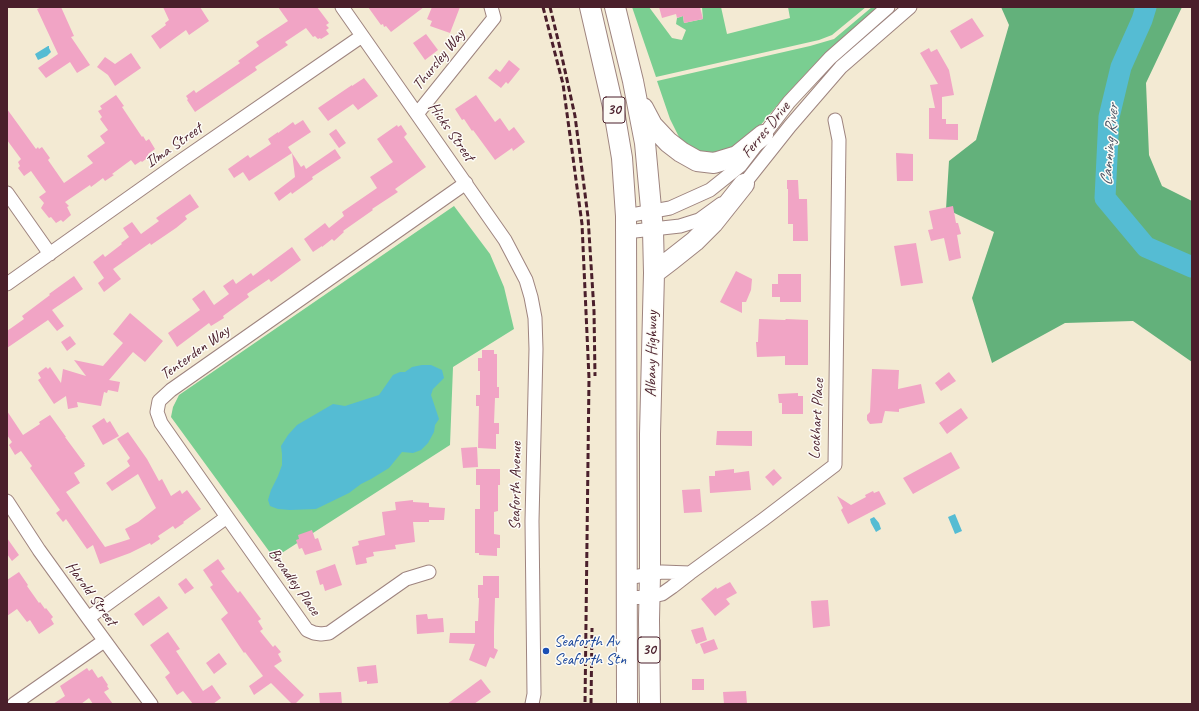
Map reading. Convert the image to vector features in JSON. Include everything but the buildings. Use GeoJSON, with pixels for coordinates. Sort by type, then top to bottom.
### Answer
{"type":"FeatureCollection","features":[{"type":"Feature","properties":{"kind":"highway","name":"Albany Highway"},"geometry":{"type":"LineString","coordinates":[[590,7],[614,111],[622,158],[626,224],[627,704]]}},
{"type":"Feature","properties":{"kind":"highway","name":"Albany Highway"},"geometry":{"type":"LineString","coordinates":[[615,7],[636,92],[645,143],[653,220],[654,273],[650,434],[650,704]]}},
{"type":"Feature","properties":{"kind":"highway"},"geometry":{"type":"LineString","coordinates":[[636,92],[652,125],[668,142],[696,161],[714,163],[737,156],[763,136]]}},
{"type":"Feature","properties":{"kind":"highway"},"geometry":{"type":"LineString","coordinates":[[654,273],[695,241],[713,224],[744,184]]}},
{"type":"Feature","properties":{"kind":"street","name":"Hicks Street"},"geometry":{"type":"LineString","coordinates":[[342,7],[505,240],[526,280]]}},
{"type":"Feature","properties":{"kind":"street","name":"Thursley Way"},"geometry":{"type":"LineString","coordinates":[[417,114],[494,18],[491,7]]}},
{"type":"Feature","properties":{"kind":"street","name":"Ferres Drive"},"geometry":{"type":"LineString","coordinates":[[626,224],[653,220],[670,208],[710,190],[740,166],[788,102],[830,58],[888,7]]}},
{"type":"Feature","properties":{"kind":"street","name":"Ferres Drive"},"geometry":{"type":"LineString","coordinates":[[626,224],[653,220],[680,226],[699,220],[715,209],[744,184],[790,126],[841,67],[910,7]]}},
{"type":"Feature","properties":{"kind":"street","name":"Ilma Street"},"geometry":{"type":"LineString","coordinates":[[7,284],[362,36]]}},
{"type":"Feature","properties":{"kind":"street","name":"Lockhart Place"},"geometry":{"type":"LineString","coordinates":[[627,598],[649,597],[662,594],[835,465],[840,140],[835,120]]}},
{"type":"Feature","properties":{"kind":"street","name":"Tenterden Way"},"geometry":{"type":"LineString","coordinates":[[228,517],[161,423],[157,412],[159,401],[171,390],[466,183]]}},
{"type":"Feature","properties":{"kind":"street"},"geometry":{"type":"LineString","coordinates":[[7,193],[50,254]]}},
{"type":"Feature","properties":{"kind":"street","name":"Seaforth Avenue"},"geometry":{"type":"LineString","coordinates":[[526,280],[534,318],[536,349],[532,520],[534,701]]}},
{"type":"Feature","properties":{"kind":"street","name":"Harold Street"},"geometry":{"type":"LineString","coordinates":[[7,501],[104,641],[151,704]]}},
{"type":"Feature","properties":{"kind":"street"},"geometry":{"type":"LineString","coordinates":[[88,618],[228,517]]}},
{"type":"Feature","properties":{"kind":"street","name":"Broadley Place"},"geometry":{"type":"LineString","coordinates":[[228,517],[307,630],[314,633],[329,633],[406,579],[429,572]]}},
{"type":"Feature","properties":{"kind":"street"},"geometry":{"type":"LineString","coordinates":[[626,578],[662,572],[690,572]]}},
{"type":"Feature","properties":{"kind":"street"},"geometry":{"type":"LineString","coordinates":[[14,704],[104,641]]}},
{"type":"Feature","properties":{"kind":"green space"},"geometry":{"type":"Polygon","coordinates":[[[632,7],[649,7],[672,38],[682,40],[686,30],[676,24],[677,18],[683,16],[684,23],[703,19],[702,7],[721,7],[727,34],[790,18],[788,7],[866,7],[832,35],[819,40],[656,77],[632,7]]]}},
{"type":"Feature","properties":{"kind":"green space"},"geometry":{"type":"Polygon","coordinates":[[[872,7],[878,7],[843,37],[813,66],[745,142],[714,158],[677,142],[679,137],[670,119],[657,81],[810,46],[834,39],[872,7]]]}},
{"type":"Feature","properties":{"kind":"green space"},"geometry":{"type":"Polygon","coordinates":[[[1001,7],[1182,7],[1146,83],[1149,155],[1162,186],[1192,201],[1192,362],[1133,321],[1065,323],[992,363],[972,298],[994,232],[946,209],[949,161],[976,140],[1009,25],[1001,7]]]}},
{"type":"Feature","properties":{"kind":"green space"},"geometry":{"type":"Polygon","coordinates":[[[454,206],[490,254],[504,287],[514,329],[453,367],[450,445],[274,558],[171,417],[173,407],[179,395],[454,206]]]}},
{"type":"Feature","properties":{"kind":"water"},"geometry":{"type":"Polygon","coordinates":[[[48,46],[51,52],[47,56],[38,60],[35,54],[48,46]]]}},
{"type":"Feature","properties":{"kind":"water"},"geometry":{"type":"Polygon","coordinates":[[[431,365],[442,370],[444,378],[433,389],[431,395],[439,419],[428,443],[421,450],[413,453],[402,452],[389,468],[361,484],[349,493],[316,509],[290,510],[278,509],[270,506],[268,500],[282,465],[281,446],[297,425],[333,404],[345,406],[379,395],[393,375],[400,372],[405,372],[412,367],[431,365]]]}},
{"type":"Feature","properties":{"kind":"water"},"geometry":{"type":"Polygon","coordinates":[[[955,514],[962,531],[955,534],[948,517],[955,514]]]}},
{"type":"Feature","properties":{"kind":"water"},"geometry":{"type":"Polygon","coordinates":[[[874,517],[879,523],[881,529],[876,532],[870,519],[874,517]]]}},
{"type":"Feature","properties":{"kind":"waterway","name":"Canning River"},"geometry":{"type":"LineString","coordinates":[[1146,7],[1142,20],[1121,67],[1109,117],[1105,198],[1146,247],[1192,267]]}},
{"type":"Feature","properties":{"kind":"railway"},"geometry":{"type":"LineString","coordinates":[[543,7],[563,84],[582,224],[589,378],[585,704]]}},
{"type":"Feature","properties":{"kind":"railway"},"geometry":{"type":"LineString","coordinates":[[550,7],[575,116],[588,217],[594,311],[595,376]]}},
{"type":"Feature","properties":{"kind":"railway"},"geometry":{"type":"LineString","coordinates":[[591,704],[592,628]]}},
{"type":"Feature","properties":{"kind":"place","name":"Seaforth Av Seaforth Stn"},"geometry":{"type":"Point","coordinates":[546,651]}}]}
